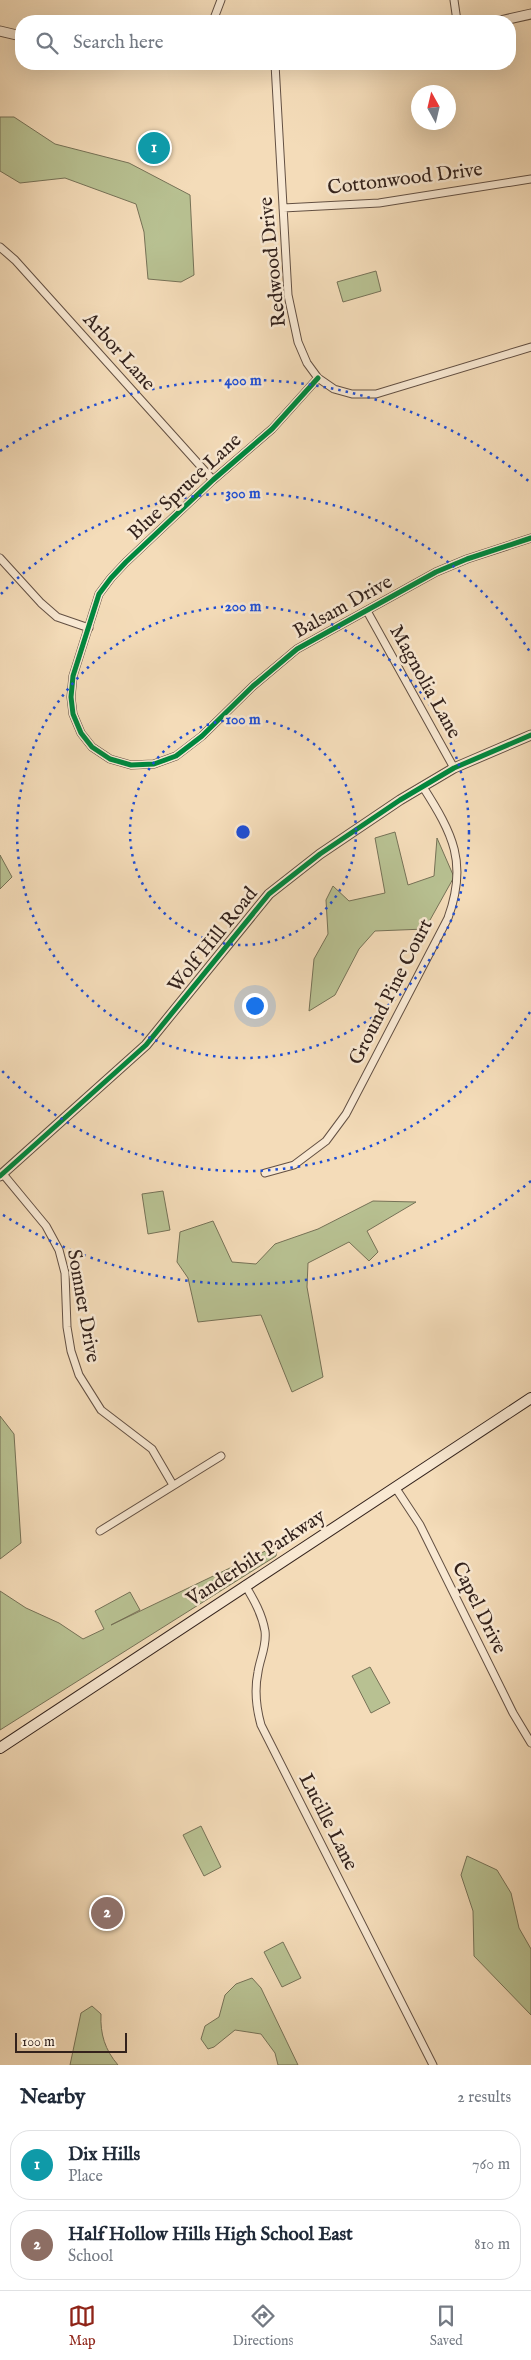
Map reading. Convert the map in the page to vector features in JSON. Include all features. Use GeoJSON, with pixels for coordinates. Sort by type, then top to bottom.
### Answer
{"type":"FeatureCollection","features":[{"type":"Feature","properties":{"kind":"main road","name":"Vanderbilt Parkway"},"geometry":{"type":"LineString","coordinates":[[0,1748],[531,1398]]}},
{"type":"Feature","properties":{"kind":"street"},"geometry":{"type":"LineString","coordinates":[[215,15],[221,0]]}},
{"type":"Feature","properties":{"kind":"street"},"geometry":{"type":"LineString","coordinates":[[454,0],[456,15]]}},
{"type":"Feature","properties":{"kind":"street"},"geometry":{"type":"LineString","coordinates":[[516,17],[531,14]]}},
{"type":"Feature","properties":{"kind":"street"},"geometry":{"type":"LineString","coordinates":[[0,31],[15,35]]}},
{"type":"Feature","properties":{"kind":"street","name":"Redwood Drive"},"geometry":{"type":"LineString","coordinates":[[275,70],[288,295],[298,342],[307,363],[318,378],[334,389],[352,394],[376,394],[531,347]]}},
{"type":"Feature","properties":{"kind":"street","name":"Cottonwood Drive"},"geometry":{"type":"LineString","coordinates":[[283,208],[379,203],[531,179]]}},
{"type":"Feature","properties":{"kind":"street","name":"Arbor Lane"},"geometry":{"type":"LineString","coordinates":[[0,247],[15,260],[213,480]]}},
{"type":"Feature","properties":{"kind":"street","name":"Blue Spruce Lane"},"geometry":{"type":"LineString","coordinates":[[89,628],[100,594],[111,578],[213,480],[272,429],[318,378]]}},
{"type":"Feature","properties":{"kind":"street","name":"Balsam Drive"},"geometry":{"type":"LineString","coordinates":[[89,628],[74,676],[71,697],[73,714],[81,733],[92,747],[110,759],[131,765],[154,764],[176,756],[202,736],[253,686],[297,649],[436,572],[467,559],[531,538]]}},
{"type":"Feature","properties":{"kind":"street"},"geometry":{"type":"LineString","coordinates":[[0,558],[41,603],[57,617],[89,628]]}},
{"type":"Feature","properties":{"kind":"street","name":"Magnolia Lane"},"geometry":{"type":"LineString","coordinates":[[367,611],[454,768]]}},
{"type":"Feature","properties":{"kind":"street","name":"Wolf Hill Road"},"geometry":{"type":"LineString","coordinates":[[1,1175],[146,1045],[269,894],[320,854],[400,800],[454,768],[531,735]]}},
{"type":"Feature","properties":{"kind":"street","name":"Ground Pine Court"},"geometry":{"type":"LineString","coordinates":[[265,1173],[294,1165],[326,1141],[346,1114],[448,918],[456,897],[458,875],[456,851],[450,833],[423,787]]}},
{"type":"Feature","properties":{"kind":"street","name":"Somner Drive"},"geometry":{"type":"LineString","coordinates":[[1,1175],[46,1226],[59,1250],[65,1273],[66,1326],[79,1375],[101,1410],[152,1449],[173,1485]]}},
{"type":"Feature","properties":{"kind":"street"},"geometry":{"type":"LineString","coordinates":[[100,1530],[221,1456]]}},
{"type":"Feature","properties":{"kind":"street","name":"Capel Drive"},"geometry":{"type":"LineString","coordinates":[[396,1487],[420,1525],[513,1712],[531,1743]]}},
{"type":"Feature","properties":{"kind":"street","name":"Lucille Lane"},"geometry":{"type":"LineString","coordinates":[[245,1585],[260,1612],[265,1633],[264,1652],[258,1670],[256,1689],[256,1709],[260,1725],[433,2065]]}},
{"type":"Feature","properties":{"kind":"green space"},"geometry":{"type":"Polygon","coordinates":[[[0,117],[14,117],[55,144],[129,163],[190,195],[194,275],[181,282],[148,279],[144,232],[136,204],[65,178],[20,183],[0,171],[0,117]]]}},
{"type":"Feature","properties":{"kind":"green space"},"geometry":{"type":"Polygon","coordinates":[[[376,271],[381,291],[343,302],[337,282],[376,271]]]}},
{"type":"Feature","properties":{"kind":"green space"},"geometry":{"type":"Polygon","coordinates":[[[395,832],[408,885],[434,876],[437,838],[454,877],[425,929],[375,931],[359,949],[335,995],[309,1011],[314,959],[328,934],[326,900],[333,886],[349,901],[385,893],[375,838],[395,832]]]}},
{"type":"Feature","properties":{"kind":"green space"},"geometry":{"type":"Polygon","coordinates":[[[0,855],[12,877],[0,889],[0,855]]]}},
{"type":"Feature","properties":{"kind":"green space"},"geometry":{"type":"Polygon","coordinates":[[[163,1191],[170,1230],[148,1234],[142,1194],[163,1191]]]}},
{"type":"Feature","properties":{"kind":"green space"},"geometry":{"type":"Polygon","coordinates":[[[373,1201],[416,1202],[367,1231],[378,1252],[369,1261],[349,1242],[308,1263],[307,1287],[323,1377],[292,1392],[261,1315],[198,1322],[188,1278],[177,1262],[180,1232],[213,1221],[232,1262],[256,1264],[275,1244],[318,1229],[373,1201]]]}},
{"type":"Feature","properties":{"kind":"green space"},"geometry":{"type":"Polygon","coordinates":[[[0,1416],[14,1434],[21,1543],[0,1559],[0,1416]]]}},
{"type":"Feature","properties":{"kind":"green space"},"geometry":{"type":"Polygon","coordinates":[[[278,1545],[276,1556],[0,1730],[0,1591],[26,1608],[59,1623],[83,1639],[104,1629],[95,1611],[130,1592],[140,1610],[111,1625],[278,1545]]]}},
{"type":"Feature","properties":{"kind":"green space"},"geometry":{"type":"Polygon","coordinates":[[[370,1667],[390,1703],[371,1713],[352,1676],[370,1667]]]}},
{"type":"Feature","properties":{"kind":"green space"},"geometry":{"type":"Polygon","coordinates":[[[201,1826],[221,1867],[204,1876],[183,1835],[201,1826]]]}},
{"type":"Feature","properties":{"kind":"green space"},"geometry":{"type":"Polygon","coordinates":[[[467,1856],[497,1870],[511,1893],[519,1928],[531,1949],[531,2015],[474,1956],[473,1911],[461,1875],[467,1856]]]}},
{"type":"Feature","properties":{"kind":"green space"},"geometry":{"type":"Polygon","coordinates":[[[283,1942],[301,1978],[282,1987],[264,1952],[283,1942]]]}},
{"type":"Feature","properties":{"kind":"green space"},"geometry":{"type":"Polygon","coordinates":[[[252,1978],[261,1988],[298,2065],[278,2065],[275,2053],[261,2034],[235,2030],[214,2047],[208,2049],[201,2039],[205,2026],[219,2017],[225,1995],[236,1984],[252,1978]]]}},
{"type":"Feature","properties":{"kind":"green space"},"geometry":{"type":"Polygon","coordinates":[[[92,2006],[101,2014],[101,2028],[104,2041],[118,2065],[70,2065],[81,2013],[92,2006]]]}},
{"type":"Feature","properties":{"kind":"cycle path"},"geometry":{"type":"LineString","coordinates":[[318,378],[272,429],[213,480],[126,562],[99,594],[73,676],[71,697],[73,714],[81,733],[92,747],[110,759],[131,765],[154,764],[176,756],[202,736],[253,686],[297,649],[436,572],[467,559],[531,538]]}},
{"type":"Feature","properties":{"kind":"cycle path"},"geometry":{"type":"LineString","coordinates":[[0,1176],[146,1045],[269,894],[320,854],[400,800],[454,768],[531,735]]}},
{"type":"Feature","properties":{"kind":"place","name":"Dix Hills"},"geometry":{"type":"Point","coordinates":[154,148]}},
{"type":"Feature","properties":{"kind":"place","name":"Half Hollow Hills High School East"},"geometry":{"type":"Point","coordinates":[107,1913]}}]}
